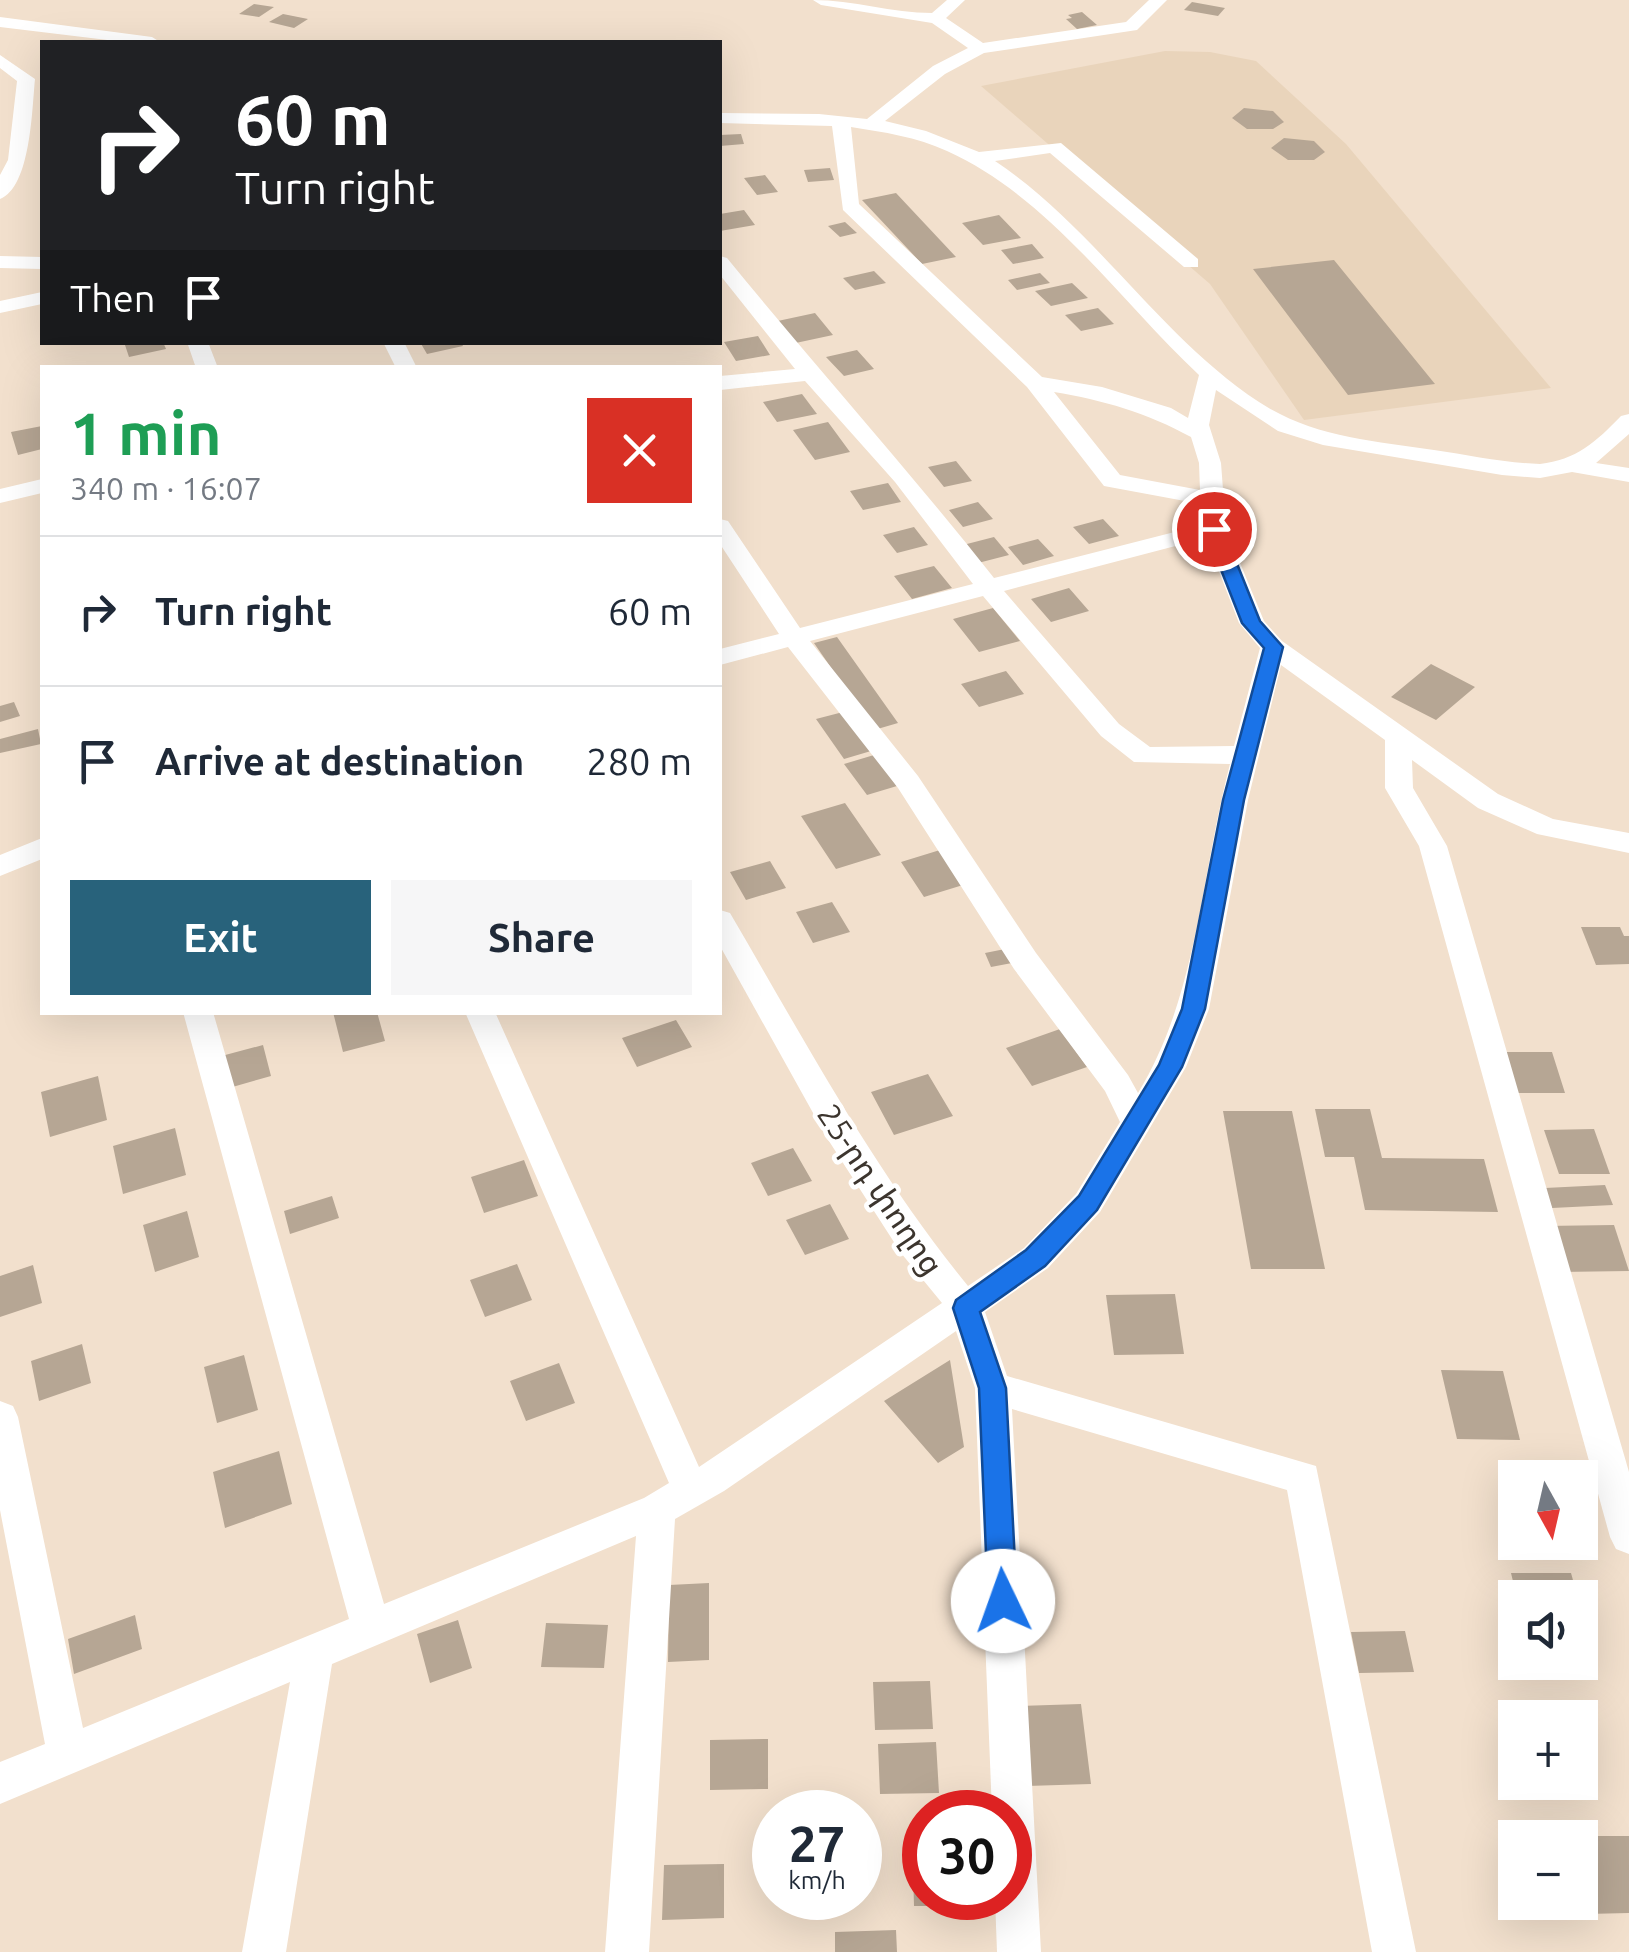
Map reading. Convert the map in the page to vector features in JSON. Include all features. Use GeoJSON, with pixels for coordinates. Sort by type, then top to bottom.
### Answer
{"type":"FeatureCollection","features":[{"type":"Feature","properties":{"kind":"street"},"geometry":{"type":"LineString","coordinates":[[821,0],[916,18],[936,18],[980,49]]}},
{"type":"Feature","properties":{"kind":"street"},"geometry":{"type":"LineString","coordinates":[[936,18],[957,0]]}},
{"type":"Feature","properties":{"kind":"street"},"geometry":{"type":"LineString","coordinates":[[871,124],[939,70],[980,49],[1131,26],[1159,0]]}},
{"type":"Feature","properties":{"kind":"street"},"geometry":{"type":"LineString","coordinates":[[0,22],[140,40]]}},
{"type":"Feature","properties":{"kind":"street"},"geometry":{"type":"LineString","coordinates":[[0,60],[26,79],[17,160],[0,193]]}},
{"type":"Feature","properties":{"kind":"street"},"geometry":{"type":"LineString","coordinates":[[722,118],[871,124],[954,147],[977,158],[1006,177],[1066,232],[1209,375],[1288,427],[1465,462],[1527,470],[1570,465],[1589,458],[1629,421]]}},
{"type":"Feature","properties":{"kind":"street"},"geometry":{"type":"LineString","coordinates":[[841,122],[850,206],[1036,382],[1112,481],[1212,500]]}},
{"type":"Feature","properties":{"kind":"street"},"geometry":{"type":"LineString","coordinates":[[977,158],[1054,148],[1190,263]]}},
{"type":"Feature","properties":{"kind":"street"},"geometry":{"type":"LineString","coordinates":[[0,262],[40,263]]}},
{"type":"Feature","properties":{"kind":"street"},"geometry":{"type":"LineString","coordinates":[[722,264],[810,374],[903,476],[988,587],[1110,730],[1144,756],[1246,755]]}},
{"type":"Feature","properties":{"kind":"street"},"geometry":{"type":"LineString","coordinates":[[0,307],[40,298]]}},
{"type":"Feature","properties":{"kind":"street"},"geometry":{"type":"LineString","coordinates":[[722,384],[810,374]]}},
{"type":"Feature","properties":{"kind":"street"},"geometry":{"type":"LineString","coordinates":[[1209,375],[1198,425],[1210,463],[1214,529],[1252,623],[1274,647],[1488,801],[1548,827],[1629,843]]}},
{"type":"Feature","properties":{"kind":"street"},"geometry":{"type":"LineString","coordinates":[[1036,382],[1094,392],[1163,413],[1200,433]]}},
{"type":"Feature","properties":{"kind":"street"},"geometry":{"type":"LineString","coordinates":[[1570,465],[1629,475]]}},
{"type":"Feature","properties":{"kind":"street"},"geometry":{"type":"LineString","coordinates":[[0,496],[40,486]]}},
{"type":"Feature","properties":{"kind":"street"},"geometry":{"type":"LineString","coordinates":[[722,529],[794,638],[908,782],[1025,960],[1117,1084],[1137,1124]]}},
{"type":"Feature","properties":{"kind":"street"},"geometry":{"type":"LineString","coordinates":[[722,656],[1214,529]]}},
{"type":"Feature","properties":{"kind":"street"},"geometry":{"type":"LineString","coordinates":[[0,1783],[674,1501],[1036,1258],[1088,1203],[1170,1067],[1194,1009],[1234,800],[1274,647]]}},
{"type":"Feature","properties":{"kind":"street"},"geometry":{"type":"LineString","coordinates":[[1398,736],[1399,788],[1433,846],[1629,1537]]}},
{"type":"Feature","properties":{"kind":"street"},"geometry":{"type":"LineString","coordinates":[[0,866],[40,849]]}},
{"type":"Feature","properties":{"kind":"street","name":"25-րդ փողոց"},"geometry":{"type":"LineString","coordinates":[[722,924],[838,1129],[913,1244],[966,1308],[993,1388],[1019,1952]]}},
{"type":"Feature","properties":{"kind":"street"},"geometry":{"type":"LineString","coordinates":[[199,1015],[372,1626]]}},
{"type":"Feature","properties":{"kind":"street"},"geometry":{"type":"LineString","coordinates":[[481,1015],[674,1501],[627,1952]]}},
{"type":"Feature","properties":{"kind":"street"},"geometry":{"type":"LineString","coordinates":[[993,1388],[1302,1478],[1394,1952]]}},
{"type":"Feature","properties":{"kind":"street"},"geometry":{"type":"LineString","coordinates":[[0,1417],[68,1755]]}},
{"type":"Feature","properties":{"kind":"street"},"geometry":{"type":"LineString","coordinates":[[264,1952],[314,1650]]}},
{"type":"Feature","properties":{"kind":"shaded area"},"geometry":{"type":"Polygon","coordinates":[[[1165,51],[1210,52],[1256,61],[1346,144],[1551,388],[1304,420],[1210,284],[981,86],[1165,51]]]}},
{"type":"Feature","properties":{"kind":"building"},"geometry":{"type":"Polygon","coordinates":[[[1192,2],[1225,8],[1218,16],[1184,10],[1192,2]]]}},
{"type":"Feature","properties":{"kind":"building"},"geometry":{"type":"Polygon","coordinates":[[[254,4],[274,7],[259,17],[239,14],[254,4]]]}},
{"type":"Feature","properties":{"kind":"building"},"geometry":{"type":"Polygon","coordinates":[[[1082,12],[1097,25],[1077,29],[1066,19],[1082,12]]]}},
{"type":"Feature","properties":{"kind":"building"},"geometry":{"type":"Polygon","coordinates":[[[283,14],[308,19],[294,28],[269,22],[283,14]]]}},
{"type":"Feature","properties":{"kind":"building"},"geometry":{"type":"Polygon","coordinates":[[[1244,108],[1273,111],[1284,122],[1273,129],[1247,129],[1232,118],[1244,108]]]}},
{"type":"Feature","properties":{"kind":"building"},"geometry":{"type":"Polygon","coordinates":[[[741,134],[744,144],[722,146],[722,135],[741,134]]]}},
{"type":"Feature","properties":{"kind":"building"},"geometry":{"type":"Polygon","coordinates":[[[1284,138],[1314,141],[1325,152],[1314,160],[1288,160],[1271,148],[1284,138]]]}},
{"type":"Feature","properties":{"kind":"building"},"geometry":{"type":"Polygon","coordinates":[[[830,168],[834,180],[808,182],[804,170],[830,168]]]}},
{"type":"Feature","properties":{"kind":"building"},"geometry":{"type":"Polygon","coordinates":[[[765,175],[778,192],[757,195],[744,178],[765,175]]]}},
{"type":"Feature","properties":{"kind":"building"},"geometry":{"type":"Polygon","coordinates":[[[896,193],[956,257],[922,264],[862,200],[896,193]]]}},
{"type":"Feature","properties":{"kind":"building"},"geometry":{"type":"Polygon","coordinates":[[[744,210],[755,225],[722,231],[722,214],[744,210]]]}},
{"type":"Feature","properties":{"kind":"building"},"geometry":{"type":"Polygon","coordinates":[[[999,215],[1021,238],[983,245],[962,223],[999,215]]]}},
{"type":"Feature","properties":{"kind":"building"},"geometry":{"type":"Polygon","coordinates":[[[845,222],[857,233],[840,237],[828,226],[845,222]]]}},
{"type":"Feature","properties":{"kind":"building"},"geometry":{"type":"Polygon","coordinates":[[[1032,244],[1044,258],[1013,264],[1001,250],[1032,244]]]}},
{"type":"Feature","properties":{"kind":"building"},"geometry":{"type":"Polygon","coordinates":[[[1334,260],[1435,384],[1348,395],[1253,269],[1334,260]]]}},
{"type":"Feature","properties":{"kind":"building"},"geometry":{"type":"Polygon","coordinates":[[[874,271],[886,283],[855,290],[843,278],[874,271]]]}},
{"type":"Feature","properties":{"kind":"building"},"geometry":{"type":"Polygon","coordinates":[[[1040,273],[1050,283],[1017,290],[1008,280],[1040,273]]]}},
{"type":"Feature","properties":{"kind":"building"},"geometry":{"type":"Polygon","coordinates":[[[1072,283],[1088,298],[1051,306],[1035,291],[1072,283]]]}},
{"type":"Feature","properties":{"kind":"building"},"geometry":{"type":"Polygon","coordinates":[[[1098,308],[1114,324],[1081,331],[1065,315],[1098,308]]]}},
{"type":"Feature","properties":{"kind":"building"},"geometry":{"type":"Polygon","coordinates":[[[815,313],[833,335],[791,344],[773,322],[815,313]]]}},
{"type":"Feature","properties":{"kind":"building"},"geometry":{"type":"Polygon","coordinates":[[[758,336],[770,355],[736,361],[724,342],[758,336]]]}},
{"type":"Feature","properties":{"kind":"building"},"geometry":{"type":"Polygon","coordinates":[[[125,345],[164,345],[166,349],[129,357],[125,345]]]}},
{"type":"Feature","properties":{"kind":"building"},"geometry":{"type":"Polygon","coordinates":[[[422,345],[463,346],[427,354],[422,345]]]}},
{"type":"Feature","properties":{"kind":"building"},"geometry":{"type":"Polygon","coordinates":[[[857,350],[874,369],[844,376],[826,357],[857,350]]]}},
{"type":"Feature","properties":{"kind":"building"},"geometry":{"type":"Polygon","coordinates":[[[802,394],[817,414],[777,422],[763,402],[802,394]]]}},
{"type":"Feature","properties":{"kind":"building"},"geometry":{"type":"Polygon","coordinates":[[[828,422],[850,452],[815,460],[793,430],[828,422]]]}},
{"type":"Feature","properties":{"kind":"building"},"geometry":{"type":"Polygon","coordinates":[[[40,426],[40,450],[18,455],[11,432],[40,426]]]}},
{"type":"Feature","properties":{"kind":"building"},"geometry":{"type":"Polygon","coordinates":[[[956,461],[972,481],[944,487],[928,467],[956,461]]]}},
{"type":"Feature","properties":{"kind":"building"},"geometry":{"type":"Polygon","coordinates":[[[888,483],[901,502],[863,510],[850,491],[888,483]]]}},
{"type":"Feature","properties":{"kind":"building"},"geometry":{"type":"Polygon","coordinates":[[[978,502],[993,519],[963,527],[949,510],[978,502]]]}},
{"type":"Feature","properties":{"kind":"building"},"geometry":{"type":"Polygon","coordinates":[[[1103,519],[1119,536],[1089,544],[1073,527],[1103,519]]]}},
{"type":"Feature","properties":{"kind":"building"},"geometry":{"type":"Polygon","coordinates":[[[914,527],[928,545],[897,553],[883,535],[914,527]]]}},
{"type":"Feature","properties":{"kind":"building"},"geometry":{"type":"Polygon","coordinates":[[[994,537],[1009,555],[978,563],[963,545],[994,537]]]}},
{"type":"Feature","properties":{"kind":"building"},"geometry":{"type":"Polygon","coordinates":[[[1038,539],[1054,556],[1023,565],[1008,547],[1038,539]]]}},
{"type":"Feature","properties":{"kind":"building"},"geometry":{"type":"Polygon","coordinates":[[[934,566],[952,588],[912,599],[894,576],[934,566]]]}},
{"type":"Feature","properties":{"kind":"building"},"geometry":{"type":"Polygon","coordinates":[[[1069,588],[1089,611],[1051,622],[1031,599],[1069,588]]]}},
{"type":"Feature","properties":{"kind":"building"},"geometry":{"type":"Polygon","coordinates":[[[993,608],[1020,641],[979,652],[953,619],[993,608]]]}},
{"type":"Feature","properties":{"kind":"building"},"geometry":{"type":"Polygon","coordinates":[[[837,637],[898,723],[874,730],[814,643],[837,637]]]}},
{"type":"Feature","properties":{"kind":"building"},"geometry":{"type":"Polygon","coordinates":[[[1431,664],[1475,687],[1436,720],[1391,697],[1431,664]]]}},
{"type":"Feature","properties":{"kind":"building"},"geometry":{"type":"Polygon","coordinates":[[[1006,671],[1024,694],[979,707],[961,684],[1006,671]]]}},
{"type":"Feature","properties":{"kind":"building"},"geometry":{"type":"Polygon","coordinates":[[[14,702],[20,716],[0,722],[0,706],[14,702]]]}},
{"type":"Feature","properties":{"kind":"building"},"geometry":{"type":"Polygon","coordinates":[[[843,712],[871,751],[844,759],[816,719],[843,712]]]}},
{"type":"Feature","properties":{"kind":"building"},"geometry":{"type":"Polygon","coordinates":[[[38,729],[40,744],[0,753],[0,739],[38,729]]]}},
{"type":"Feature","properties":{"kind":"building"},"geometry":{"type":"Polygon","coordinates":[[[874,755],[897,786],[867,795],[844,764],[874,755]]]}},
{"type":"Feature","properties":{"kind":"building"},"geometry":{"type":"Polygon","coordinates":[[[845,803],[881,855],[836,869],[801,816],[845,803]]]}},
{"type":"Feature","properties":{"kind":"building"},"geometry":{"type":"Polygon","coordinates":[[[940,850],[963,885],[924,897],[901,862],[940,850]]]}},
{"type":"Feature","properties":{"kind":"building"},"geometry":{"type":"Polygon","coordinates":[[[770,861],[786,888],[746,900],[730,872],[770,861]]]}},
{"type":"Feature","properties":{"kind":"building"},"geometry":{"type":"Polygon","coordinates":[[[832,902],[850,932],[813,943],[796,912],[832,902]]]}},
{"type":"Feature","properties":{"kind":"building"},"geometry":{"type":"Polygon","coordinates":[[[1581,927],[1620,927],[1624,936],[1629,936],[1629,964],[1596,965],[1581,927]]]}},
{"type":"Feature","properties":{"kind":"building"},"geometry":{"type":"Polygon","coordinates":[[[1005,949],[1012,963],[991,967],[985,953],[1005,949]]]}},
{"type":"Feature","properties":{"kind":"building"},"geometry":{"type":"Polygon","coordinates":[[[334,1015],[378,1015],[385,1041],[343,1052],[334,1015]]]}},
{"type":"Feature","properties":{"kind":"building"},"geometry":{"type":"Polygon","coordinates":[[[676,1020],[692,1047],[637,1067],[622,1038],[676,1020]]]}},
{"type":"Feature","properties":{"kind":"building"},"geometry":{"type":"Polygon","coordinates":[[[1060,1029],[1087,1067],[1032,1086],[1006,1048],[1060,1029]]]}},
{"type":"Feature","properties":{"kind":"building"},"geometry":{"type":"Polygon","coordinates":[[[263,1045],[271,1076],[222,1090],[214,1058],[263,1045]]]}},
{"type":"Feature","properties":{"kind":"building"},"geometry":{"type":"Polygon","coordinates":[[[1492,1052],[1552,1052],[1565,1093],[1505,1093],[1492,1052]]]}},
{"type":"Feature","properties":{"kind":"building"},"geometry":{"type":"Polygon","coordinates":[[[928,1074],[953,1116],[894,1135],[871,1092],[928,1074]]]}},
{"type":"Feature","properties":{"kind":"building"},"geometry":{"type":"Polygon","coordinates":[[[98,1076],[107,1120],[50,1137],[41,1092],[98,1076]]]}},
{"type":"Feature","properties":{"kind":"building"},"geometry":{"type":"Polygon","coordinates":[[[1315,1109],[1370,1109],[1382,1158],[1484,1159],[1498,1212],[1365,1210],[1354,1157],[1325,1157],[1315,1109]]]}},
{"type":"Feature","properties":{"kind":"building"},"geometry":{"type":"Polygon","coordinates":[[[1223,1111],[1292,1111],[1325,1269],[1251,1269],[1223,1111]]]}},
{"type":"Feature","properties":{"kind":"building"},"geometry":{"type":"Polygon","coordinates":[[[175,1128],[186,1175],[123,1194],[113,1146],[175,1128]]]}},
{"type":"Feature","properties":{"kind":"building"},"geometry":{"type":"Polygon","coordinates":[[[1594,1129],[1610,1174],[1559,1174],[1544,1130],[1594,1129]]]}},
{"type":"Feature","properties":{"kind":"building"},"geometry":{"type":"Polygon","coordinates":[[[793,1148],[812,1181],[768,1196],[751,1163],[793,1148]]]}},
{"type":"Feature","properties":{"kind":"building"},"geometry":{"type":"Polygon","coordinates":[[[524,1160],[538,1196],[484,1213],[471,1177],[524,1160]]]}},
{"type":"Feature","properties":{"kind":"building"},"geometry":{"type":"Polygon","coordinates":[[[1605,1185],[1613,1205],[1552,1208],[1545,1188],[1605,1185]]]}},
{"type":"Feature","properties":{"kind":"building"},"geometry":{"type":"Polygon","coordinates":[[[332,1196],[339,1218],[290,1234],[284,1211],[332,1196]]]}},
{"type":"Feature","properties":{"kind":"building"},"geometry":{"type":"Polygon","coordinates":[[[830,1204],[849,1239],[805,1255],[786,1220],[830,1204]]]}},
{"type":"Feature","properties":{"kind":"building"},"geometry":{"type":"Polygon","coordinates":[[[187,1211],[199,1257],[155,1272],[143,1225],[187,1211]]]}},
{"type":"Feature","properties":{"kind":"building"},"geometry":{"type":"Polygon","coordinates":[[[1614,1225],[1629,1271],[1559,1272],[1544,1226],[1614,1225]]]}},
{"type":"Feature","properties":{"kind":"building"},"geometry":{"type":"Polygon","coordinates":[[[517,1264],[532,1300],[485,1317],[470,1280],[517,1264]]]}},
{"type":"Feature","properties":{"kind":"building"},"geometry":{"type":"Polygon","coordinates":[[[33,1265],[42,1303],[0,1317],[0,1276],[33,1265]]]}},
{"type":"Feature","properties":{"kind":"building"},"geometry":{"type":"Polygon","coordinates":[[[1175,1294],[1184,1354],[1114,1355],[1106,1295],[1175,1294]]]}},
{"type":"Feature","properties":{"kind":"building"},"geometry":{"type":"Polygon","coordinates":[[[82,1344],[91,1383],[39,1401],[31,1361],[82,1344]]]}},
{"type":"Feature","properties":{"kind":"building"},"geometry":{"type":"Polygon","coordinates":[[[244,1355],[258,1410],[217,1423],[204,1367],[244,1355]]]}},
{"type":"Feature","properties":{"kind":"building"},"geometry":{"type":"Polygon","coordinates":[[[950,1360],[964,1447],[938,1463],[884,1401],[950,1360]]]}},
{"type":"Feature","properties":{"kind":"building"},"geometry":{"type":"Polygon","coordinates":[[[559,1363],[575,1403],[526,1421],[510,1381],[559,1363]]]}},
{"type":"Feature","properties":{"kind":"building"},"geometry":{"type":"Polygon","coordinates":[[[1441,1370],[1503,1371],[1520,1440],[1457,1439],[1441,1370]]]}},
{"type":"Feature","properties":{"kind":"building"},"geometry":{"type":"Polygon","coordinates":[[[279,1451],[292,1504],[225,1528],[213,1472],[279,1451]]]}},
{"type":"Feature","properties":{"kind":"building"},"geometry":{"type":"Polygon","coordinates":[[[1511,1573],[1571,1573],[1573,1580],[1513,1580],[1511,1573]]]}},
{"type":"Feature","properties":{"kind":"building"},"geometry":{"type":"Polygon","coordinates":[[[709,1583],[709,1660],[668,1662],[669,1585],[709,1583]]]}},
{"type":"Feature","properties":{"kind":"building"},"geometry":{"type":"Polygon","coordinates":[[[135,1615],[142,1649],[74,1674],[68,1639],[135,1615]]]}},
{"type":"Feature","properties":{"kind":"building"},"geometry":{"type":"Polygon","coordinates":[[[458,1620],[472,1668],[430,1683],[417,1634],[458,1620]]]}},
{"type":"Feature","properties":{"kind":"building"},"geometry":{"type":"Polygon","coordinates":[[[546,1623],[608,1625],[604,1668],[541,1667],[546,1623]]]}},
{"type":"Feature","properties":{"kind":"building"},"geometry":{"type":"Polygon","coordinates":[[[1405,1631],[1414,1672],[1359,1673],[1351,1632],[1405,1631]]]}},
{"type":"Feature","properties":{"kind":"building"},"geometry":{"type":"Polygon","coordinates":[[[930,1681],[933,1729],[875,1730],[873,1682],[930,1681]]]}},
{"type":"Feature","properties":{"kind":"building"},"geometry":{"type":"Polygon","coordinates":[[[1081,1704],[1091,1784],[1027,1786],[1019,1706],[1081,1704]]]}},
{"type":"Feature","properties":{"kind":"building"},"geometry":{"type":"Polygon","coordinates":[[[768,1739],[768,1789],[710,1790],[710,1740],[768,1739]]]}},
{"type":"Feature","properties":{"kind":"building"},"geometry":{"type":"Polygon","coordinates":[[[936,1742],[939,1790],[882,1794],[878,1744],[936,1742]]]}},
{"type":"Feature","properties":{"kind":"building"},"geometry":{"type":"Polygon","coordinates":[[[1598,1836],[1629,1836],[1629,1913],[1598,1914],[1598,1836]]]}},
{"type":"Feature","properties":{"kind":"building"},"geometry":{"type":"Polygon","coordinates":[[[724,1864],[724,1918],[662,1920],[664,1865],[724,1864]]]}},
{"type":"Feature","properties":{"kind":"building"},"geometry":{"type":"Polygon","coordinates":[[[896,1930],[897,1952],[835,1952],[835,1932],[896,1930]]]}},
{"type":"Feature","properties":{"kind":"route"},"geometry":{"type":"LineString","coordinates":[[1003,1601],[993,1388],[966,1308],[1036,1258],[1088,1203],[1170,1067],[1194,1009],[1234,800],[1274,647],[1252,623],[1214,529]]}}]}
